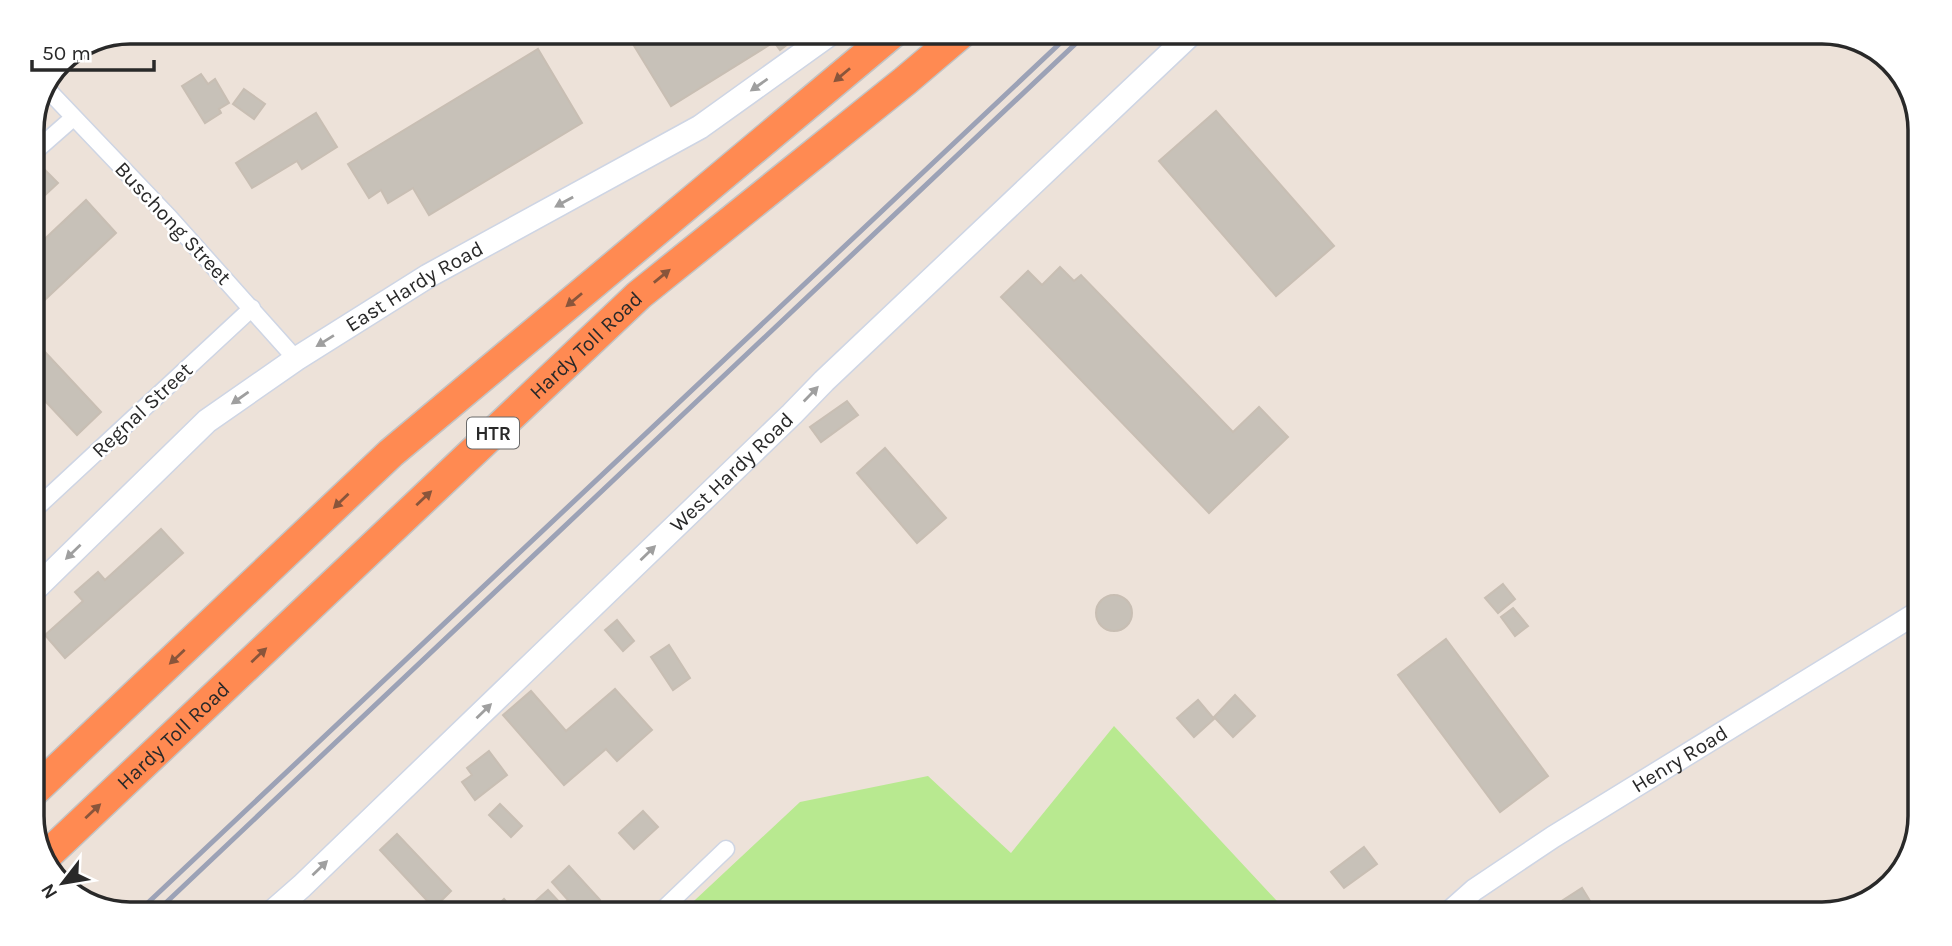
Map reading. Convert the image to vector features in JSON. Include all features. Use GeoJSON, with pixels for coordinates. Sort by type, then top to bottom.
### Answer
{"type":"FeatureCollection","features":[{"type":"Feature","properties":{"kind":"highway","name":"Hardy Toll Road"},"geometry":{"type":"LineString","coordinates":[[44,782],[391,453],[881,44]]}},
{"type":"Feature","properties":{"kind":"highway","name":"Hardy Toll Road"},"geometry":{"type":"LineString","coordinates":[[51,851],[639,295],[950,44]]}},
{"type":"Feature","properties":{"kind":"main road","name":"East Hardy Road"},"geometry":{"type":"LineString","coordinates":[[44,580],[207,421],[296,359],[428,276],[700,127],[817,44]]}},
{"type":"Feature","properties":{"kind":"main road","name":"West Hardy Road"},"geometry":{"type":"LineString","coordinates":[[284,902],[824,381],[1182,44]]}},
{"type":"Feature","properties":{"kind":"street","name":"Buschong Street"},"geometry":{"type":"LineString","coordinates":[[52,95],[170,218],[296,359]]}},
{"type":"Feature","properties":{"kind":"street"},"geometry":{"type":"LineString","coordinates":[[44,143],[73,118]]}},
{"type":"Feature","properties":{"kind":"street","name":"Regnal Street"},"geometry":{"type":"LineString","coordinates":[[44,501],[252,308]]}},
{"type":"Feature","properties":{"kind":"street","name":"Henry Road"},"geometry":{"type":"LineString","coordinates":[[1461,902],[1474,890],[1553,837],[1908,618]]}},
{"type":"Feature","properties":{"kind":"street"},"geometry":{"type":"LineString","coordinates":[[671,902],[726,849]]}},
{"type":"Feature","properties":{"kind":"green space"},"geometry":{"type":"Polygon","coordinates":[[[1114,726],[1278,902],[693,902],[800,802],[928,776],[1011,853],[1114,726]]]}},
{"type":"Feature","properties":{"kind":"building"},"geometry":{"type":"Polygon","coordinates":[[[633,44],[771,44],[671,106],[633,44]]]}},
{"type":"Feature","properties":{"kind":"building"},"geometry":{"type":"Polygon","coordinates":[[[776,44],[788,44],[780,50],[776,44]]]}},
{"type":"Feature","properties":{"kind":"building"},"geometry":{"type":"Polygon","coordinates":[[[538,49],[582,123],[429,215],[413,188],[388,203],[381,190],[369,198],[348,164],[538,49]]]}},
{"type":"Feature","properties":{"kind":"building"},"geometry":{"type":"Polygon","coordinates":[[[201,74],[208,84],[215,79],[229,103],[219,109],[221,113],[205,123],[182,86],[201,74]]]}},
{"type":"Feature","properties":{"kind":"building"},"geometry":{"type":"Polygon","coordinates":[[[244,89],[265,104],[254,119],[233,104],[244,89]]]}},
{"type":"Feature","properties":{"kind":"building"},"geometry":{"type":"Polygon","coordinates":[[[1216,111],[1334,246],[1276,296],[1159,161],[1216,111]]]}},
{"type":"Feature","properties":{"kind":"building"},"geometry":{"type":"Polygon","coordinates":[[[316,113],[337,147],[302,169],[297,161],[252,188],[236,163],[316,113]]]}},
{"type":"Feature","properties":{"kind":"building"},"geometry":{"type":"Polygon","coordinates":[[[44,171],[58,183],[44,196],[44,171]]]}},
{"type":"Feature","properties":{"kind":"building"},"geometry":{"type":"Polygon","coordinates":[[[86,200],[116,233],[44,301],[44,240],[86,200]]]}},
{"type":"Feature","properties":{"kind":"building"},"geometry":{"type":"Polygon","coordinates":[[[1060,267],[1074,281],[1081,275],[1233,432],[1259,407],[1288,437],[1209,513],[1001,297],[1028,271],[1042,285],[1060,267]]]}},
{"type":"Feature","properties":{"kind":"building"},"geometry":{"type":"Polygon","coordinates":[[[44,353],[101,412],[77,435],[44,400],[44,353]]]}},
{"type":"Feature","properties":{"kind":"building"},"geometry":{"type":"Polygon","coordinates":[[[847,401],[858,415],[821,442],[810,427],[847,401]]]}},
{"type":"Feature","properties":{"kind":"building"},"geometry":{"type":"Polygon","coordinates":[[[885,448],[946,518],[917,543],[857,473],[885,448]]]}},
{"type":"Feature","properties":{"kind":"building"},"geometry":{"type":"Polygon","coordinates":[[[161,529],[183,553],[65,658],[45,635],[83,601],[75,592],[98,572],[105,580],[161,529]]]}},
{"type":"Feature","properties":{"kind":"building"},"geometry":{"type":"Polygon","coordinates":[[[1503,584],[1515,599],[1498,613],[1485,598],[1503,584]]]}},
{"type":"Feature","properties":{"kind":"building"},"geometry":{"type":"Polygon","coordinates":[[[1114,595],[1127,600],[1132,613],[1127,626],[1114,631],[1101,626],[1096,613],[1101,600],[1114,595]]]}},
{"type":"Feature","properties":{"kind":"building"},"geometry":{"type":"Polygon","coordinates":[[[1513,608],[1528,626],[1515,636],[1501,617],[1513,608]]]}},
{"type":"Feature","properties":{"kind":"building"},"geometry":{"type":"Polygon","coordinates":[[[617,620],[634,641],[623,651],[605,630],[617,620]]]}},
{"type":"Feature","properties":{"kind":"building"},"geometry":{"type":"Polygon","coordinates":[[[1446,639],[1548,776],[1500,812],[1398,675],[1446,639]]]}},
{"type":"Feature","properties":{"kind":"building"},"geometry":{"type":"Polygon","coordinates":[[[669,645],[690,678],[673,690],[651,657],[669,645]]]}},
{"type":"Feature","properties":{"kind":"building"},"geometry":{"type":"Polygon","coordinates":[[[615,689],[652,730],[617,761],[606,749],[564,785],[503,715],[531,691],[566,731],[615,689]]]}},
{"type":"Feature","properties":{"kind":"building"},"geometry":{"type":"Polygon","coordinates":[[[1235,695],[1255,716],[1233,737],[1214,717],[1235,695]]]}},
{"type":"Feature","properties":{"kind":"building"},"geometry":{"type":"Polygon","coordinates":[[[1198,700],[1214,719],[1194,737],[1177,718],[1198,700]]]}},
{"type":"Feature","properties":{"kind":"building"},"geometry":{"type":"Polygon","coordinates":[[[489,751],[507,775],[475,800],[462,782],[472,775],[467,768],[489,751]]]}},
{"type":"Feature","properties":{"kind":"building"},"geometry":{"type":"Polygon","coordinates":[[[500,804],[522,826],[511,837],[489,815],[500,804]]]}},
{"type":"Feature","properties":{"kind":"building"},"geometry":{"type":"Polygon","coordinates":[[[643,811],[658,827],[634,849],[619,833],[643,811]]]}},
{"type":"Feature","properties":{"kind":"building"},"geometry":{"type":"Polygon","coordinates":[[[397,834],[451,891],[440,902],[428,902],[380,850],[397,834]]]}},
{"type":"Feature","properties":{"kind":"building"},"geometry":{"type":"Polygon","coordinates":[[[1364,847],[1377,864],[1344,888],[1331,872],[1364,847]]]}},
{"type":"Feature","properties":{"kind":"building"},"geometry":{"type":"Polygon","coordinates":[[[569,866],[600,900],[566,902],[568,900],[552,882],[569,866]]]}},
{"type":"Feature","properties":{"kind":"building"},"geometry":{"type":"Polygon","coordinates":[[[1582,888],[1591,902],[1560,902],[1582,888]]]}},
{"type":"Feature","properties":{"kind":"building"},"geometry":{"type":"Polygon","coordinates":[[[548,890],[559,902],[535,902],[548,890]]]}},
{"type":"Feature","properties":{"kind":"railway"},"geometry":{"type":"LineString","coordinates":[[149,902],[1059,44]]}},
{"type":"Feature","properties":{"kind":"railway"},"geometry":{"type":"LineString","coordinates":[[167,902],[1075,44]]}}]}
